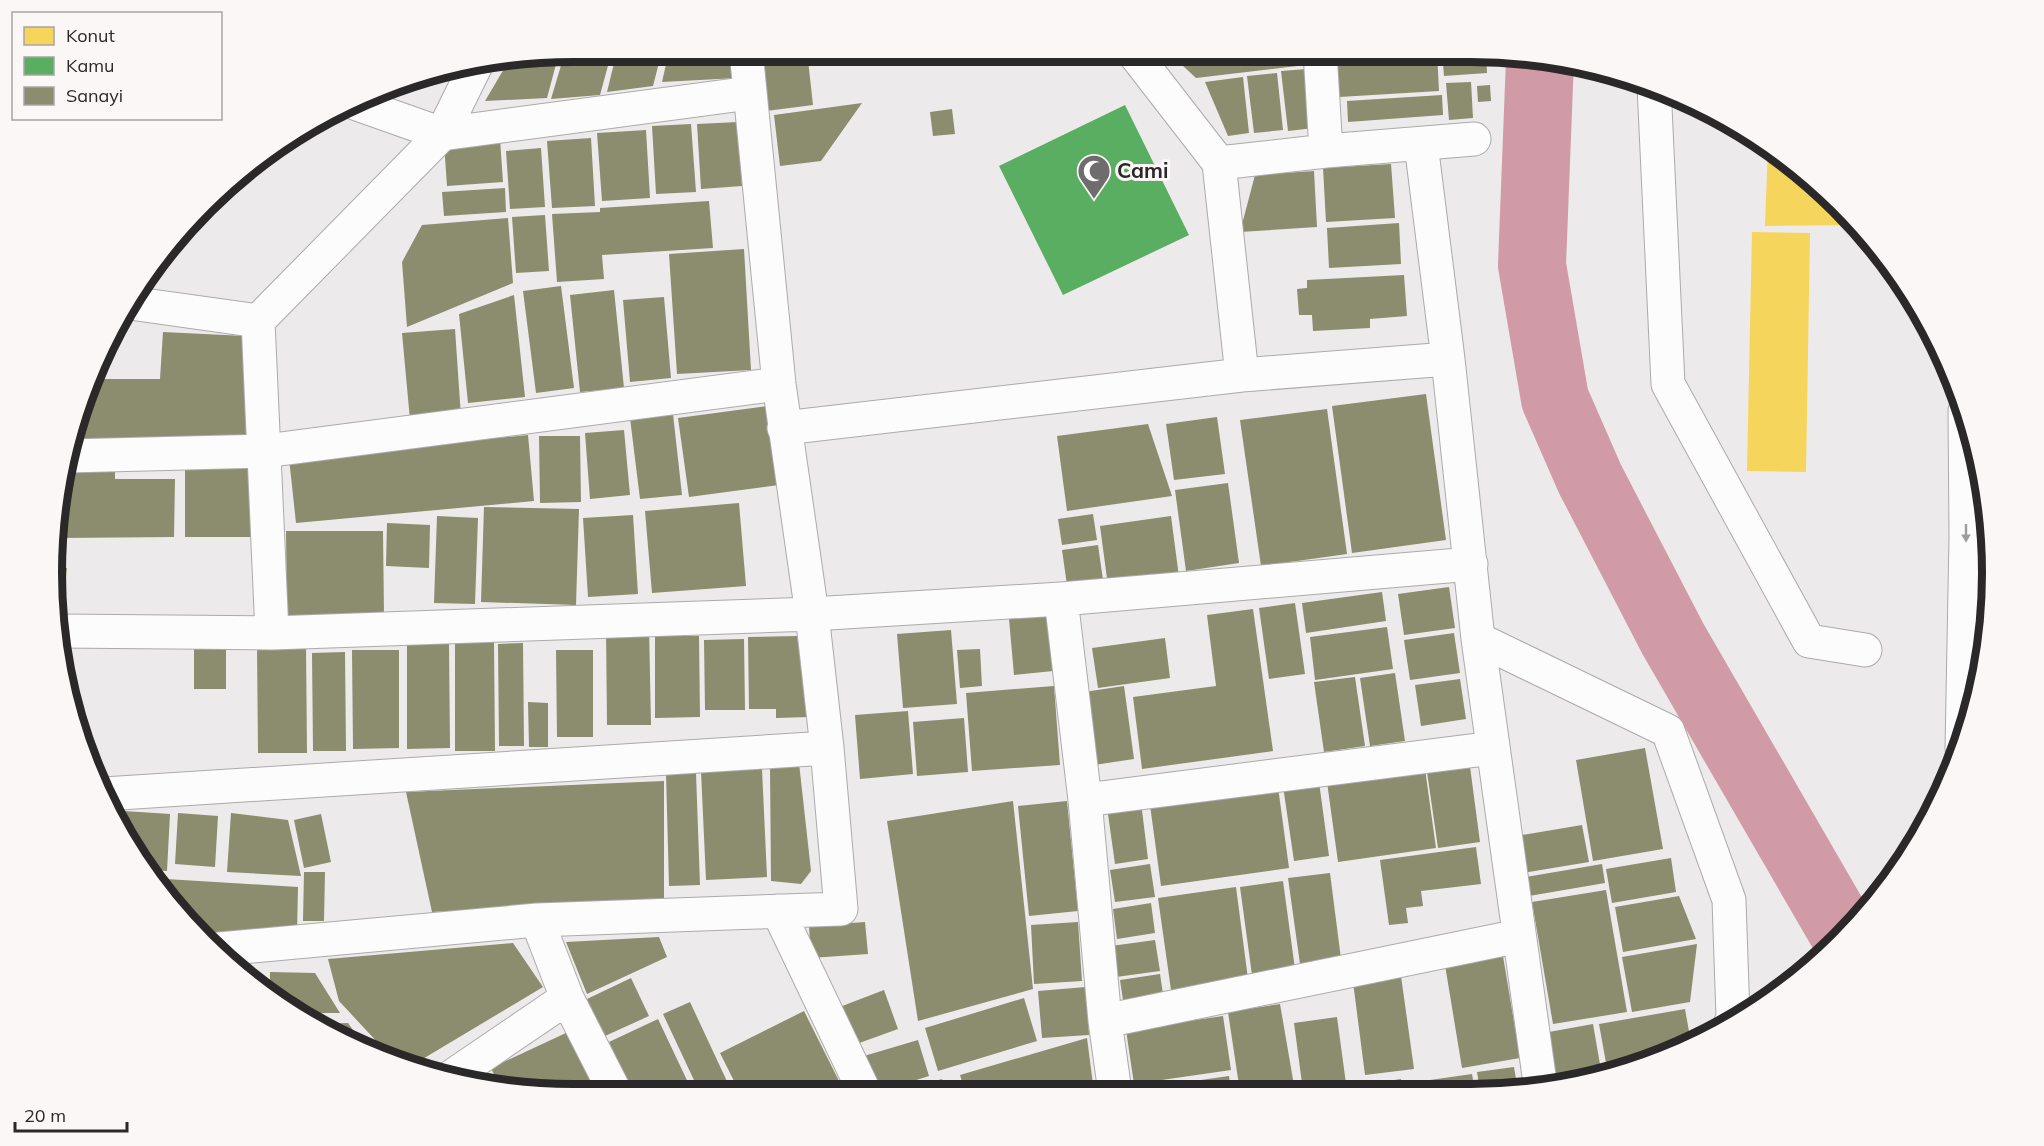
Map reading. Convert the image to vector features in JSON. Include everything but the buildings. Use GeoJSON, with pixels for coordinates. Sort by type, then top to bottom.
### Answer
{"type":"FeatureCollection","features":[{"type":"Feature","properties":{"kind":"street"},"geometry":{"type":"LineString","coordinates":[[226,948],[537,920],[841,909],[827,748],[812,614],[778,384],[747,62]]}},
{"type":"Feature","properties":{"kind":"street"},"geometry":{"type":"LineString","coordinates":[[1141,62],[1219,163],[1242,375]]}},
{"type":"Feature","properties":{"kind":"street"},"geometry":{"type":"LineString","coordinates":[[1321,62],[1326,151]]}},
{"type":"Feature","properties":{"kind":"street"},"geometry":{"type":"LineString","coordinates":[[272,633],[258,321],[442,134],[473,71]]}},
{"type":"Feature","properties":{"kind":"street"},"geometry":{"type":"LineString","coordinates":[[364,106],[442,134],[750,93]]}},
{"type":"Feature","properties":{"kind":"street"},"geometry":{"type":"LineString","coordinates":[[1654,96],[1668,384],[1809,641],[1865,650]]}},
{"type":"Feature","properties":{"kind":"street"},"geometry":{"type":"LineString","coordinates":[[1219,163],[1326,151],[1473,139]]}},
{"type":"Feature","properties":{"kind":"street"},"geometry":{"type":"LineString","coordinates":[[1421,144],[1448,359],[1478,639],[1540,1080]]}},
{"type":"Feature","properties":{"kind":"street"},"geometry":{"type":"LineString","coordinates":[[138,304],[258,321]]}},
{"type":"Feature","properties":{"kind":"street"},"geometry":{"type":"LineString","coordinates":[[784,428],[1242,375],[1448,359]]}},
{"type":"Feature","properties":{"kind":"street"},"geometry":{"type":"LineString","coordinates":[[75,456],[265,451],[778,384]]}},
{"type":"Feature","properties":{"kind":"street"},"geometry":{"type":"LineString","coordinates":[[1963,712],[1965,442]]}},
{"type":"Feature","properties":{"kind":"street"},"geometry":{"type":"LineString","coordinates":[[65,631],[272,633],[812,614],[1061,599],[1471,564]]}},
{"type":"Feature","properties":{"kind":"street"},"geometry":{"type":"LineString","coordinates":[[1061,599],[1085,800],[1105,1021],[1114,1084]]}},
{"type":"Feature","properties":{"kind":"street"},"geometry":{"type":"LineString","coordinates":[[1478,639],[1668,731],[1729,900],[1733,1012]]}},
{"type":"Feature","properties":{"kind":"street"},"geometry":{"type":"LineString","coordinates":[[111,794],[827,748]]}},
{"type":"Feature","properties":{"kind":"street"},"geometry":{"type":"LineString","coordinates":[[1085,800],[1493,748]]}},
{"type":"Feature","properties":{"kind":"street"},"geometry":{"type":"LineString","coordinates":[[778,911],[861,1084]]}},
{"type":"Feature","properties":{"kind":"street"},"geometry":{"type":"LineString","coordinates":[[537,920],[567,998],[611,1084]]}},
{"type":"Feature","properties":{"kind":"street"},"geometry":{"type":"LineString","coordinates":[[1105,1021],[1520,936]]}},
{"type":"Feature","properties":{"kind":"street"},"geometry":{"type":"LineString","coordinates":[[459,1072],[567,998]]}},
{"type":"Feature","properties":{"kind":"waterway"},"geometry":{"type":"LineString","coordinates":[[1540,66],[1532,265],[1555,399],[1590,479],[1673,639],[1840,927]]}},
{"type":"Feature","properties":{"kind":"place","name":"Cami"},"geometry":{"type":"Point","coordinates":[1094,200]}}]}
